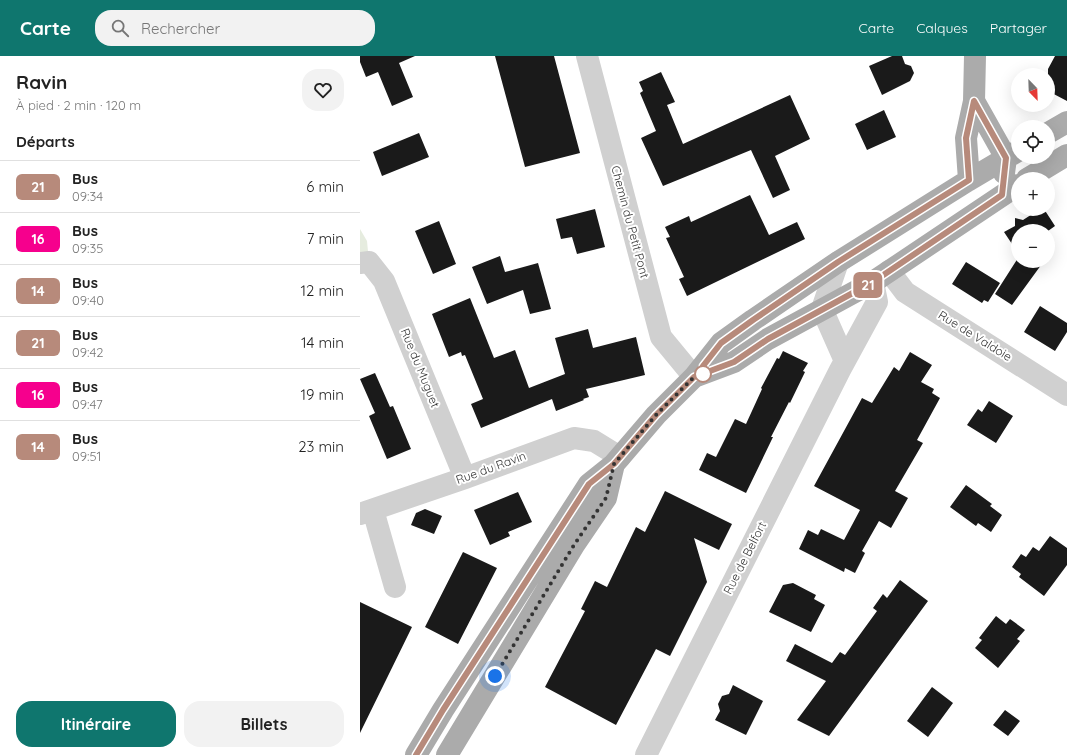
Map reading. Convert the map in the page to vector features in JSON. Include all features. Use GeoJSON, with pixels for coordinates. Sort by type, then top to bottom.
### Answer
{"type":"FeatureCollection","features":[{"type":"Feature","properties":{"kind":"main road"},"geometry":{"type":"LineString","coordinates":[[969,180],[966,138],[974,101],[975,56]]}},
{"type":"Feature","properties":{"kind":"main road"},"geometry":{"type":"LineString","coordinates":[[974,101],[1011,153]]}},
{"type":"Feature","properties":{"kind":"main road"},"geometry":{"type":"LineString","coordinates":[[1055,129],[1067,122]]}},
{"type":"Feature","properties":{"kind":"main road"},"geometry":{"type":"LineString","coordinates":[[416,755],[443,710],[589,484],[617,460],[656,415],[694,377],[721,343],[838,262],[1011,155]]}},
{"type":"Feature","properties":{"kind":"main road"},"geometry":{"type":"LineString","coordinates":[[1039,172],[1067,155]]}},
{"type":"Feature","properties":{"kind":"main road"},"geometry":{"type":"LineString","coordinates":[[1010,190],[1011,164]]}},
{"type":"Feature","properties":{"kind":"main road"},"geometry":{"type":"LineString","coordinates":[[969,180],[1010,190]]}},
{"type":"Feature","properties":{"kind":"main road"},"geometry":{"type":"LineString","coordinates":[[694,377],[734,362],[768,339],[881,277],[1010,190]]}},
{"type":"Feature","properties":{"kind":"main road"},"geometry":{"type":"LineString","coordinates":[[447,755],[574,545],[606,498],[617,460]]}},
{"type":"Feature","properties":{"kind":"street","name":"Chemin du Petit Pont"},"geometry":{"type":"LineString","coordinates":[[587,56],[661,337],[694,377]]}},
{"type":"Feature","properties":{"kind":"street"},"geometry":{"type":"LineString","coordinates":[[838,262],[822,309],[845,361]]}},
{"type":"Feature","properties":{"kind":"street","name":"Rue du Muguet"},"geometry":{"type":"LineString","coordinates":[[365,263],[384,281],[465,478]]}},
{"type":"Feature","properties":{"kind":"street","name":"Rue de Belfort"},"geometry":{"type":"LineString","coordinates":[[646,755],[845,361],[877,302],[881,277]]}},
{"type":"Feature","properties":{"kind":"street","name":"Rue de Valdoie"},"geometry":{"type":"LineString","coordinates":[[881,277],[1067,395]]}},
{"type":"Feature","properties":{"kind":"street","name":"Rue du Ravin"},"geometry":{"type":"LineString","coordinates":[[366,512],[574,438],[594,442],[617,460]]}},
{"type":"Feature","properties":{"kind":"street"},"geometry":{"type":"LineString","coordinates":[[366,512],[395,587]]}},
{"type":"Feature","properties":{"kind":"shaded area"},"geometry":{"type":"Polygon","coordinates":[[[360,229],[367,241],[369,262],[360,263],[360,229]]]}},
{"type":"Feature","properties":{"kind":"building"},"geometry":{"type":"Polygon","coordinates":[[[360,56],[415,56],[399,63],[413,97],[392,106],[378,72],[366,77],[360,62],[360,56]]]}},
{"type":"Feature","properties":{"kind":"building"},"geometry":{"type":"Polygon","coordinates":[[[495,56],[554,56],[580,153],[525,167],[495,56]]]}},
{"type":"Feature","properties":{"kind":"building"},"geometry":{"type":"Polygon","coordinates":[[[892,56],[902,56],[905,64],[911,66],[914,73],[910,81],[882,95],[869,66],[892,56]]]}},
{"type":"Feature","properties":{"kind":"building"},"geometry":{"type":"Polygon","coordinates":[[[1055,56],[1067,56],[1067,101],[1055,95],[1055,68],[1049,68],[1055,56]]]}},
{"type":"Feature","properties":{"kind":"building"},"geometry":{"type":"Polygon","coordinates":[[[661,72],[675,102],[667,105],[683,144],[790,95],[810,139],[775,156],[790,190],[773,198],[751,150],[663,186],[641,138],[656,131],[640,93],[643,91],[639,82],[661,72]]]}},
{"type":"Feature","properties":{"kind":"building"},"geometry":{"type":"Polygon","coordinates":[[[884,110],[896,137],[867,150],[855,124],[884,110]]]}},
{"type":"Feature","properties":{"kind":"building"},"geometry":{"type":"Polygon","coordinates":[[[419,133],[429,157],[382,176],[373,152],[419,133]]]}},
{"type":"Feature","properties":{"kind":"building"},"geometry":{"type":"Polygon","coordinates":[[[750,195],[769,235],[797,222],[805,239],[687,296],[679,279],[684,277],[666,238],[670,237],[665,227],[689,216],[691,222],[750,195]]]}},
{"type":"Feature","properties":{"kind":"building"},"geometry":{"type":"Polygon","coordinates":[[[595,209],[605,247],[577,254],[572,237],[561,239],[556,219],[595,209]]]}},
{"type":"Feature","properties":{"kind":"building"},"geometry":{"type":"Polygon","coordinates":[[[1029,216],[1049,216],[1054,224],[1015,224],[1015,218],[1023,220],[1029,216]]]}},
{"type":"Feature","properties":{"kind":"building"},"geometry":{"type":"Polygon","coordinates":[[[439,221],[456,264],[433,274],[415,231],[439,221]]]}},
{"type":"Feature","properties":{"kind":"building"},"geometry":{"type":"Polygon","coordinates":[[[1011,228],[1011,242],[1004,232],[1011,228]]]}},
{"type":"Feature","properties":{"kind":"building"},"geometry":{"type":"Polygon","coordinates":[[[500,256],[505,272],[538,263],[551,309],[530,314],[523,290],[487,304],[472,267],[500,256]]]}},
{"type":"Feature","properties":{"kind":"building"},"geometry":{"type":"Polygon","coordinates":[[[966,262],[1000,283],[988,302],[984,300],[982,303],[952,284],[966,262]]]}},
{"type":"Feature","properties":{"kind":"building"},"geometry":{"type":"Polygon","coordinates":[[[1012,268],[1039,268],[1012,305],[995,294],[1012,268]]]}},
{"type":"Feature","properties":{"kind":"building"},"geometry":{"type":"Polygon","coordinates":[[[470,298],[494,358],[515,350],[529,388],[565,374],[555,338],[588,329],[593,348],[636,337],[645,375],[586,389],[589,397],[556,411],[552,399],[481,428],[471,404],[483,399],[465,355],[462,356],[461,352],[449,357],[432,314],[470,298]]]}},
{"type":"Feature","properties":{"kind":"building"},"geometry":{"type":"Polygon","coordinates":[[[1040,306],[1067,323],[1067,332],[1055,351],[1024,332],[1040,306]]]}},
{"type":"Feature","properties":{"kind":"building"},"geometry":{"type":"Polygon","coordinates":[[[783,351],[808,363],[803,371],[805,372],[790,403],[789,402],[771,437],[773,437],[746,493],[699,470],[707,453],[716,457],[735,419],[746,424],[762,389],[761,388],[777,358],[779,359],[783,351]]]}},
{"type":"Feature","properties":{"kind":"building"},"geometry":{"type":"Polygon","coordinates":[[[910,352],[932,365],[921,382],[934,389],[932,393],[940,398],[917,440],[923,443],[895,491],[908,498],[891,528],[879,521],[862,551],[865,553],[855,573],[845,568],[844,572],[799,549],[808,530],[818,535],[821,529],[844,540],[860,510],[814,486],[862,398],[872,403],[894,367],[899,371],[910,352]]]}},
{"type":"Feature","properties":{"kind":"building"},"geometry":{"type":"Polygon","coordinates":[[[375,373],[390,407],[393,406],[411,449],[387,459],[369,416],[375,413],[360,379],[375,373]]]}},
{"type":"Feature","properties":{"kind":"building"},"geometry":{"type":"Polygon","coordinates":[[[989,401],[1013,416],[996,443],[967,425],[978,409],[982,412],[989,401]]]}},
{"type":"Feature","properties":{"kind":"building"},"geometry":{"type":"Polygon","coordinates":[[[966,485],[992,504],[990,506],[1002,515],[991,532],[978,523],[976,526],[950,507],[966,485]]]}},
{"type":"Feature","properties":{"kind":"building"},"geometry":{"type":"Polygon","coordinates":[[[665,491],[732,524],[719,550],[694,538],[707,582],[670,656],[656,649],[616,725],[545,687],[585,611],[581,609],[595,581],[607,587],[636,527],[645,532],[665,491]]]}},
{"type":"Feature","properties":{"kind":"building"},"geometry":{"type":"Polygon","coordinates":[[[518,492],[532,522],[508,532],[510,536],[490,545],[474,510],[518,492]]]}},
{"type":"Feature","properties":{"kind":"building"},"geometry":{"type":"Polygon","coordinates":[[[425,509],[442,516],[434,534],[411,525],[416,513],[425,509]]]}},
{"type":"Feature","properties":{"kind":"building"},"geometry":{"type":"Polygon","coordinates":[[[1050,536],[1067,548],[1067,565],[1044,596],[1019,577],[1021,574],[1012,567],[1021,554],[1026,557],[1033,547],[1039,551],[1050,536]]]}},
{"type":"Feature","properties":{"kind":"building"},"geometry":{"type":"Polygon","coordinates":[[[463,552],[497,568],[458,644],[425,627],[463,552]]]}},
{"type":"Feature","properties":{"kind":"building"},"geometry":{"type":"Polygon","coordinates":[[[900,580],[928,601],[829,736],[797,720],[826,681],[786,661],[795,644],[832,663],[840,652],[845,655],[877,611],[873,608],[883,594],[887,598],[900,580]]]}},
{"type":"Feature","properties":{"kind":"building"},"geometry":{"type":"Polygon","coordinates":[[[793,583],[816,595],[814,599],[825,605],[811,632],[769,612],[783,585],[793,583]]]}},
{"type":"Feature","properties":{"kind":"building"},"geometry":{"type":"Polygon","coordinates":[[[360,602],[412,627],[360,733],[360,602]]]}},
{"type":"Feature","properties":{"kind":"building"},"geometry":{"type":"Polygon","coordinates":[[[996,616],[1006,624],[1010,619],[1025,630],[1017,639],[1020,641],[998,668],[975,648],[982,640],[979,638],[996,616]]]}},
{"type":"Feature","properties":{"kind":"building"},"geometry":{"type":"Polygon","coordinates":[[[733,685],[763,701],[746,735],[715,720],[720,711],[718,704],[722,696],[729,694],[733,685]]]}},
{"type":"Feature","properties":{"kind":"building"},"geometry":{"type":"Polygon","coordinates":[[[932,687],[953,703],[928,737],[907,721],[932,687]]]}},
{"type":"Feature","properties":{"kind":"building"},"geometry":{"type":"Polygon","coordinates":[[[1005,710],[1020,721],[1008,736],[993,725],[1005,710]]]}},
{"type":"Feature","properties":{"kind":"bus line","name":"21"},"geometry":{"type":"LineString","coordinates":[[416,755],[443,710],[589,484],[614,464],[656,415],[694,377],[734,362],[768,339],[873,282],[1002,195],[1006,158],[974,101],[966,138],[969,180],[838,262],[753,320],[721,343],[703,366]]}},
{"type":"Feature","properties":{"kind":"route"},"geometry":{"type":"LineString","coordinates":[[495,676],[574,545],[606,498],[614,464],[656,415],[694,377],[707,372],[703,374]]}}]}
